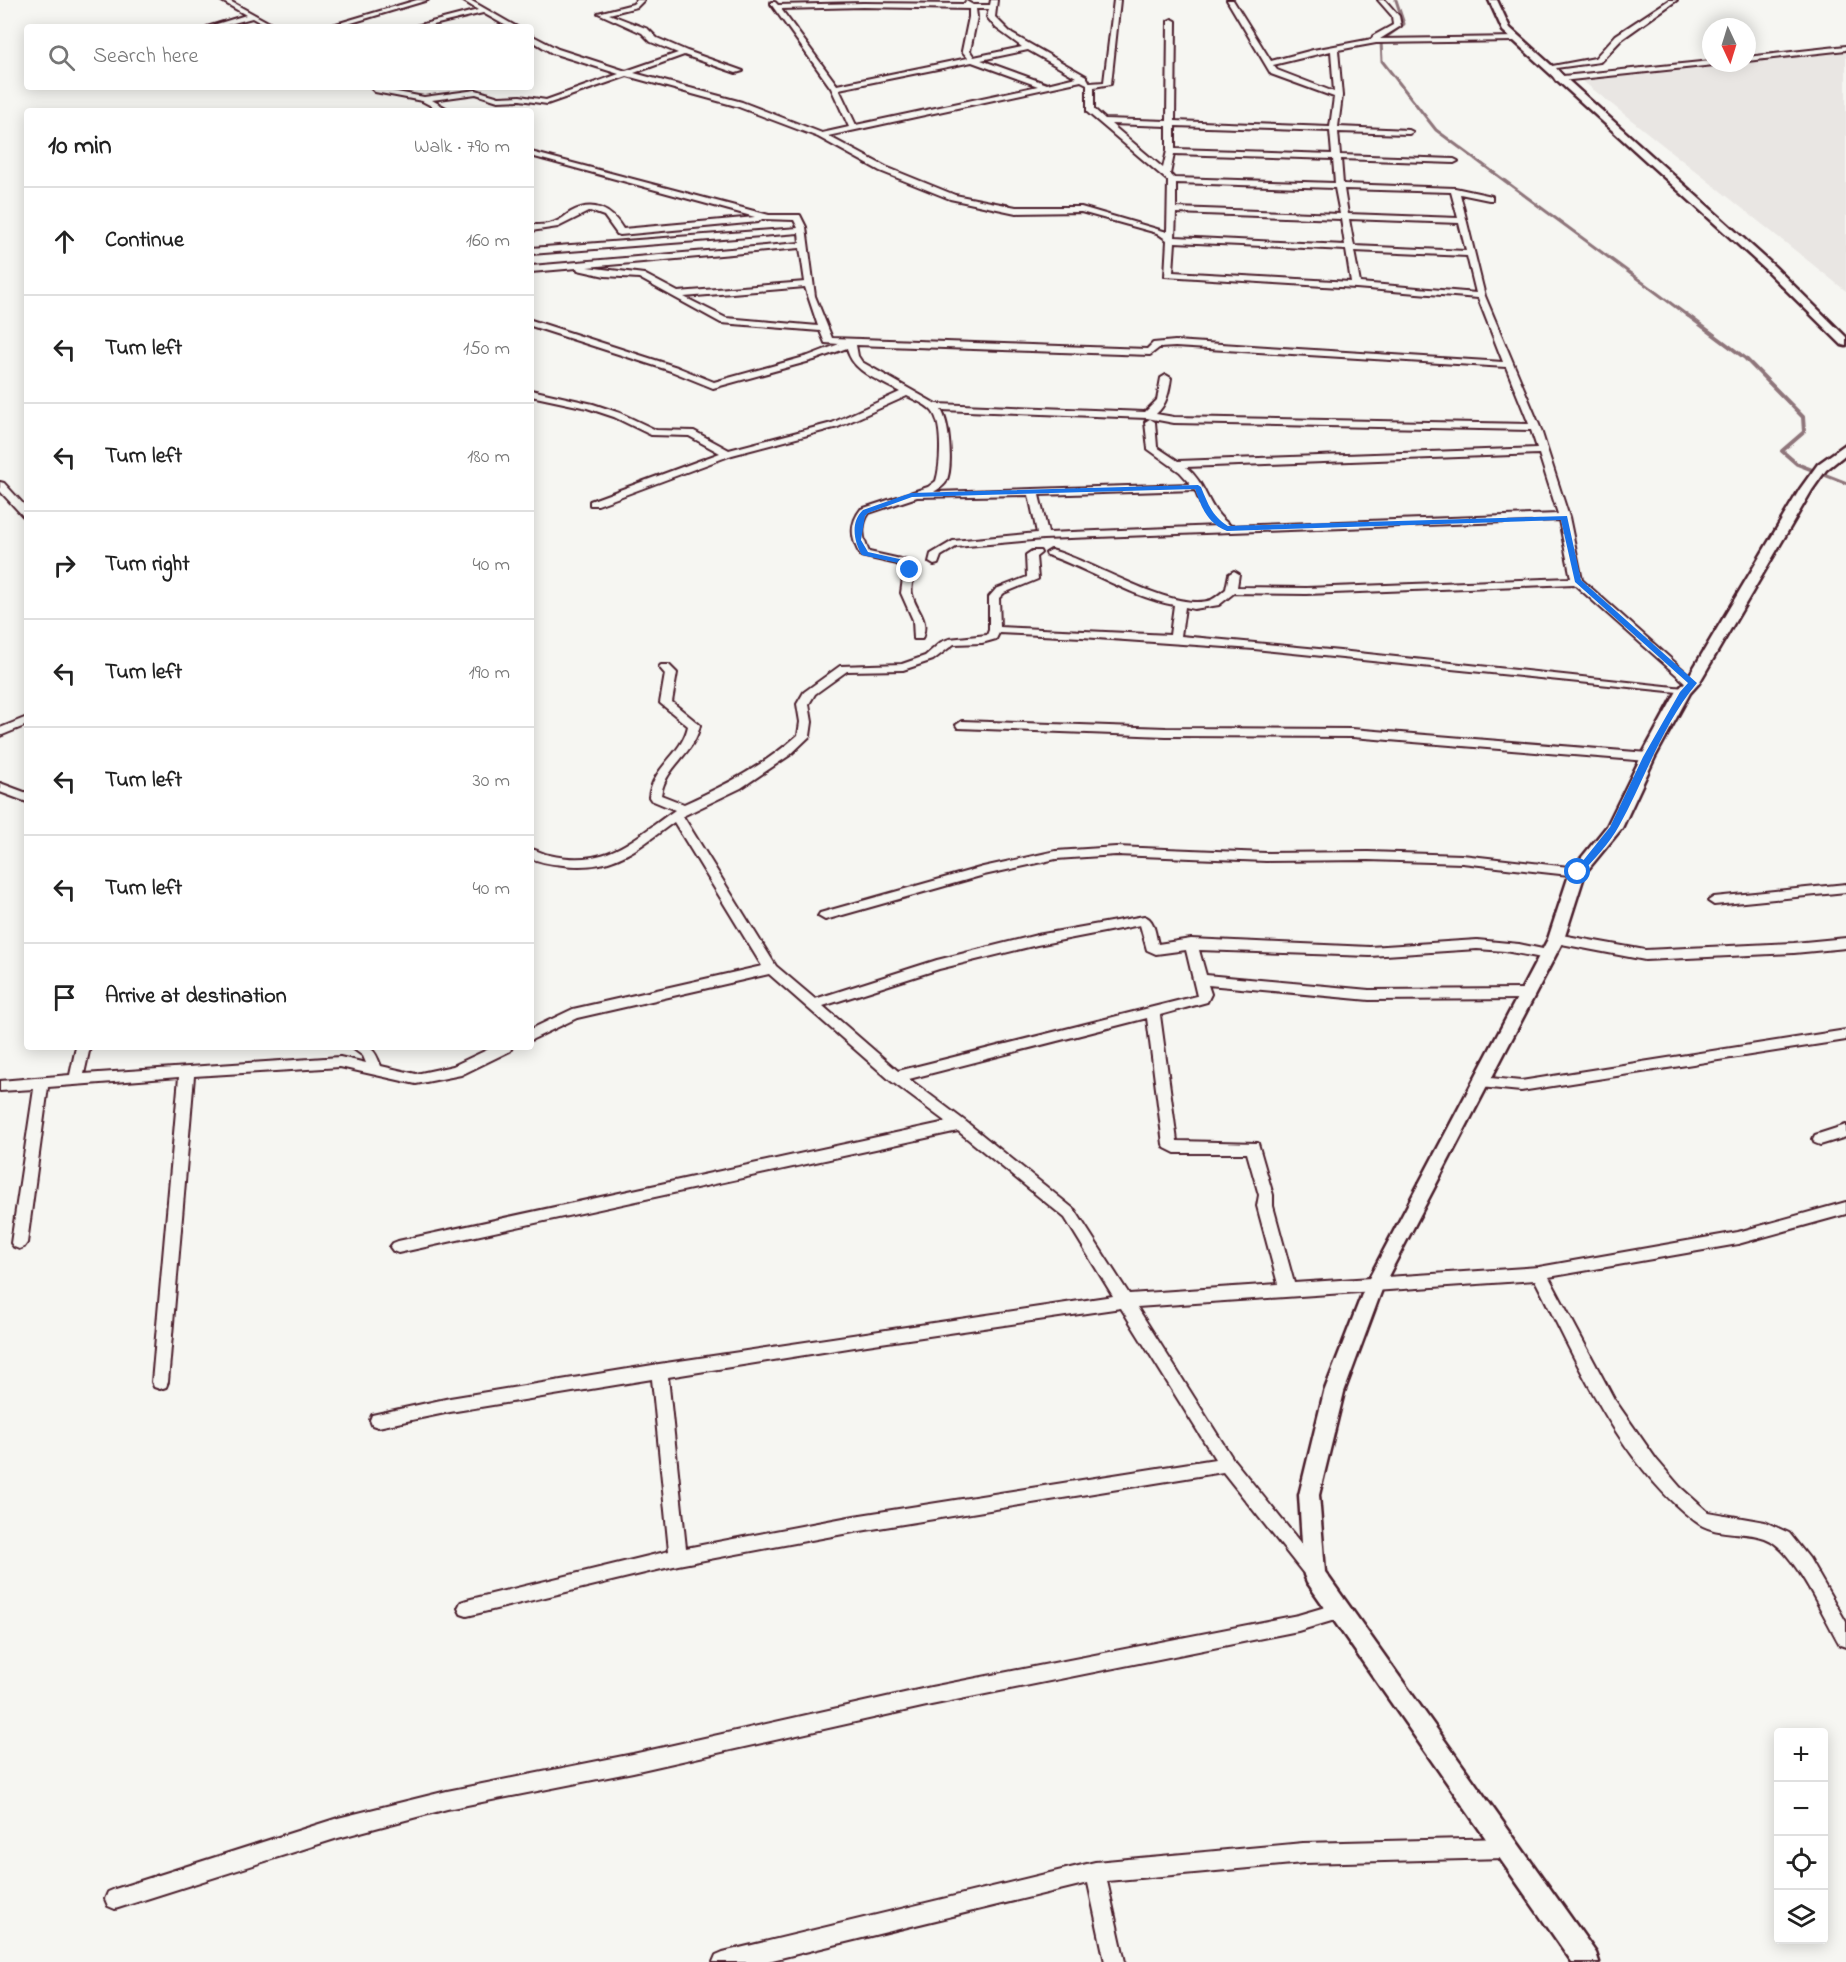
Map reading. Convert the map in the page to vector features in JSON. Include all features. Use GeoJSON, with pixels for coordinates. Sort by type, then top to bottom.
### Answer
{"type":"FeatureCollection","features":[{"type":"Feature","properties":{"kind":"street"},"geometry":{"type":"LineString","coordinates":[[223,0],[267,24]]}},
{"type":"Feature","properties":{"kind":"street"},"geometry":{"type":"LineString","coordinates":[[341,24],[425,0]]}},
{"type":"Feature","properties":{"kind":"street"},"geometry":{"type":"LineString","coordinates":[[465,0],[508,24]]}},
{"type":"Feature","properties":{"kind":"street"},"geometry":{"type":"LineString","coordinates":[[641,0],[634,6],[602,13],[684,53],[739,71]]}},
{"type":"Feature","properties":{"kind":"street"},"geometry":{"type":"LineString","coordinates":[[771,0],[835,88],[853,127]]}},
{"type":"Feature","properties":{"kind":"street"},"geometry":{"type":"LineString","coordinates":[[963,0],[972,7],[973,17],[966,51],[972,59],[1047,86]]}},
{"type":"Feature","properties":{"kind":"street"},"geometry":{"type":"LineString","coordinates":[[1090,85],[1107,84],[1117,0]]}},
{"type":"Feature","properties":{"kind":"street"},"geometry":{"type":"LineString","coordinates":[[1230,0],[1274,72],[1338,96]]}},
{"type":"Feature","properties":{"kind":"street"},"geometry":{"type":"LineString","coordinates":[[1376,41],[1376,38],[1397,26],[1395,16],[1381,0]]}},
{"type":"Feature","properties":{"kind":"street"},"geometry":{"type":"LineString","coordinates":[[1493,0],[1506,29],[1516,39],[1770,268],[1846,343]]}},
{"type":"Feature","properties":{"kind":"street"},"geometry":{"type":"LineString","coordinates":[[1560,79],[1551,67],[1597,60],[1619,37],[1674,0]]}},
{"type":"Feature","properties":{"kind":"street"},"geometry":{"type":"LineString","coordinates":[[776,8],[863,5],[972,7],[993,3],[991,17],[997,28],[1083,78],[1090,85],[1090,110],[1169,177],[1455,190],[1489,198]]}},
{"type":"Feature","properties":{"kind":"street"},"geometry":{"type":"LineString","coordinates":[[429,24],[484,11]]}},
{"type":"Feature","properties":{"kind":"street"},"geometry":{"type":"LineString","coordinates":[[222,24],[252,16]]}},
{"type":"Feature","properties":{"kind":"street"},"geometry":{"type":"LineString","coordinates":[[1172,21],[1172,123],[1169,177],[1172,210],[1167,274],[1356,285],[1481,296]]}},
{"type":"Feature","properties":{"kind":"street"},"geometry":{"type":"LineString","coordinates":[[534,39],[555,51],[626,74],[740,104],[820,135],[884,169],[952,197],[1016,210],[1081,209],[1160,231],[1171,239],[1471,254]]}},
{"type":"Feature","properties":{"kind":"street"},"geometry":{"type":"LineString","coordinates":[[1269,64],[1334,48],[1376,41],[1516,39]]}},
{"type":"Feature","properties":{"kind":"street"},"geometry":{"type":"LineString","coordinates":[[835,88],[1031,47]]}},
{"type":"Feature","properties":{"kind":"street"},"geometry":{"type":"LineString","coordinates":[[1334,48],[1338,96],[1334,130],[1339,185],[1356,285]]}},
{"type":"Feature","properties":{"kind":"street"},"geometry":{"type":"LineString","coordinates":[[1756,58],[1846,48]]}},
{"type":"Feature","properties":{"kind":"street"},"geometry":{"type":"LineString","coordinates":[[424,99],[476,92],[498,99],[520,98],[547,102],[684,53]]}},
{"type":"Feature","properties":{"kind":"street"},"geometry":{"type":"LineString","coordinates":[[1560,79],[1702,64]]}},
{"type":"Feature","properties":{"kind":"street"},"geometry":{"type":"LineString","coordinates":[[820,135],[1083,78]]}},
{"type":"Feature","properties":{"kind":"street"},"geometry":{"type":"LineString","coordinates":[[378,90],[424,99],[441,108]]}},
{"type":"Feature","properties":{"kind":"street"},"geometry":{"type":"LineString","coordinates":[[1105,121],[1409,132]]}},
{"type":"Feature","properties":{"kind":"street"},"geometry":{"type":"LineString","coordinates":[[1171,151],[1454,161]]}},
{"type":"Feature","properties":{"kind":"street"},"geometry":{"type":"LineString","coordinates":[[534,155],[769,218]]}},
{"type":"Feature","properties":{"kind":"street"},"geometry":{"type":"LineString","coordinates":[[1455,190],[1481,296],[1511,364],[1535,427],[1564,517],[1577,581],[1688,687]]}},
{"type":"Feature","properties":{"kind":"street"},"geometry":{"type":"LineString","coordinates":[[534,228],[554,225],[574,213],[587,210],[605,210],[612,216],[620,232],[797,217],[802,230],[811,296],[828,341],[1150,352],[1156,345],[1175,344],[1511,364]]}},
{"type":"Feature","properties":{"kind":"street"},"geometry":{"type":"LineString","coordinates":[[1172,210],[1463,221]]}},
{"type":"Feature","properties":{"kind":"street"},"geometry":{"type":"LineString","coordinates":[[534,251],[802,230]]}},
{"type":"Feature","properties":{"kind":"street"},"geometry":{"type":"LineString","coordinates":[[534,269],[804,245]]}},
{"type":"Feature","properties":{"kind":"street"},"geometry":{"type":"LineString","coordinates":[[576,264],[582,268],[605,273],[641,276],[724,321],[824,329]]}},
{"type":"Feature","properties":{"kind":"street"},"geometry":{"type":"LineString","coordinates":[[677,294],[809,284]]}},
{"type":"Feature","properties":{"kind":"street"},"geometry":{"type":"LineString","coordinates":[[534,324],[674,369],[713,385],[811,358],[851,343]]}},
{"type":"Feature","properties":{"kind":"street"},"geometry":{"type":"LineString","coordinates":[[851,343],[853,356],[858,364],[934,408],[940,413],[943,422],[941,482],[932,489],[865,512],[861,515],[857,540],[865,554],[901,562],[910,570],[906,592],[919,620],[918,638]]}},
{"type":"Feature","properties":{"kind":"street"},"geometry":{"type":"LineString","coordinates":[[1166,378],[1162,404],[1149,418],[1151,445],[1192,477],[1208,513],[1215,521],[1227,528]]}},
{"type":"Feature","properties":{"kind":"street"},"geometry":{"type":"LineString","coordinates":[[594,503],[728,453],[835,425],[906,393]]}},
{"type":"Feature","properties":{"kind":"street"},"geometry":{"type":"LineString","coordinates":[[534,394],[608,412],[654,433],[691,433],[728,453]]}},
{"type":"Feature","properties":{"kind":"street"},"geometry":{"type":"LineString","coordinates":[[934,408],[1174,420],[1535,427]]}},
{"type":"Feature","properties":{"kind":"street"},"geometry":{"type":"LineString","coordinates":[[1315,1575],[1309,1495],[1334,1392],[1375,1284],[1552,946],[1578,872],[1614,828],[1648,757],[1806,489],[1822,467],[1846,448]]}},
{"type":"Feature","properties":{"kind":"street"},"geometry":{"type":"LineString","coordinates":[[1174,464],[1541,451]]}},
{"type":"Feature","properties":{"kind":"street"},"geometry":{"type":"LineString","coordinates":[[0,485],[5,495],[24,511]]}},
{"type":"Feature","properties":{"kind":"street"},"geometry":{"type":"LineString","coordinates":[[911,495],[1198,487]]}},
{"type":"Feature","properties":{"kind":"street"},"geometry":{"type":"LineString","coordinates":[[1035,492],[1043,536]]}},
{"type":"Feature","properties":{"kind":"street"},"geometry":{"type":"LineString","coordinates":[[933,562],[936,554],[953,544],[1043,536],[1564,517]]}},
{"type":"Feature","properties":{"kind":"street"},"geometry":{"type":"LineString","coordinates":[[534,854],[545,859],[580,863],[606,860],[625,851],[680,812],[737,785],[786,752],[804,736],[806,723],[803,704],[810,692],[844,668],[903,667],[916,664],[953,641],[982,640],[992,637],[995,630],[994,597],[1000,591],[1033,579],[1030,555],[1036,553]]}},
{"type":"Feature","properties":{"kind":"street"},"geometry":{"type":"LineString","coordinates":[[1051,553],[1063,555],[1095,571],[1180,605],[1212,604],[1220,601],[1232,590],[1234,574]]}},
{"type":"Feature","properties":{"kind":"street"},"geometry":{"type":"LineString","coordinates":[[1232,590],[1393,589],[1577,581]]}},
{"type":"Feature","properties":{"kind":"street"},"geometry":{"type":"LineString","coordinates":[[1175,638],[1180,605]]}},
{"type":"Feature","properties":{"kind":"street"},"geometry":{"type":"LineString","coordinates":[[995,630],[1083,632],[1175,638],[1688,687]]}},
{"type":"Feature","properties":{"kind":"street"},"geometry":{"type":"LineString","coordinates":[[665,667],[671,673],[666,703],[694,725],[693,738],[659,776],[655,797],[680,812],[771,969],[896,1077],[960,1125],[1070,1214],[1227,1464],[1315,1575],[1587,1962]]}},
{"type":"Feature","properties":{"kind":"street"},"geometry":{"type":"LineString","coordinates":[[0,732],[24,722]]}},
{"type":"Feature","properties":{"kind":"street"},"geometry":{"type":"LineString","coordinates":[[962,725],[1166,732],[1352,733],[1648,757]]}},
{"type":"Feature","properties":{"kind":"street"},"geometry":{"type":"LineString","coordinates":[[0,787],[24,797]]}},
{"type":"Feature","properties":{"kind":"street"},"geometry":{"type":"LineString","coordinates":[[825,916],[993,869],[1056,855],[1116,851],[1266,857],[1368,856],[1462,859],[1578,872]]}},
{"type":"Feature","properties":{"kind":"street"},"geometry":{"type":"LineString","coordinates":[[1714,902],[1846,888]]}},
{"type":"Feature","properties":{"kind":"street"},"geometry":{"type":"LineString","coordinates":[[812,1005],[937,965],[1037,940],[1144,920],[1153,949],[1191,944],[1362,951],[1436,945],[1487,944],[1518,947],[1552,946],[1645,955],[1794,948],[1846,943]]}},
{"type":"Feature","properties":{"kind":"street"},"geometry":{"type":"LineString","coordinates":[[896,1077],[1202,999],[1204,998],[1191,944]]}},
{"type":"Feature","properties":{"kind":"street"},"geometry":{"type":"LineString","coordinates":[[534,1034],[573,1014],[771,969]]}},
{"type":"Feature","properties":{"kind":"street"},"geometry":{"type":"LineString","coordinates":[[1200,979],[1369,995],[1527,994]]}},
{"type":"Feature","properties":{"kind":"street"},"geometry":{"type":"LineString","coordinates":[[1153,1011],[1170,1144],[1175,1147],[1253,1147],[1266,1195],[1265,1206],[1288,1291]]}},
{"type":"Feature","properties":{"kind":"street"},"geometry":{"type":"LineString","coordinates":[[1480,1082],[1521,1086],[1846,1035]]}},
{"type":"Feature","properties":{"kind":"street"},"geometry":{"type":"LineString","coordinates":[[76,1080],[82,1050]]}},
{"type":"Feature","properties":{"kind":"street"},"geometry":{"type":"LineString","coordinates":[[364,1050],[369,1053],[376,1071]]}},
{"type":"Feature","properties":{"kind":"street"},"geometry":{"type":"LineString","coordinates":[[0,1086],[340,1062],[416,1078],[456,1071],[500,1050]]}},
{"type":"Feature","properties":{"kind":"street"},"geometry":{"type":"LineString","coordinates":[[160,1382],[187,1071]]}},
{"type":"Feature","properties":{"kind":"street"},"geometry":{"type":"LineString","coordinates":[[19,1243],[42,1083]]}},
{"type":"Feature","properties":{"kind":"street"},"geometry":{"type":"LineString","coordinates":[[398,1247],[960,1125]]}},
{"type":"Feature","properties":{"kind":"street"},"geometry":{"type":"LineString","coordinates":[[1820,1139],[1846,1131]]}},
{"type":"Feature","properties":{"kind":"street"},"geometry":{"type":"LineString","coordinates":[[378,1420],[450,1404],[1124,1301],[1539,1273],[1738,1238],[1846,1208]]}},
{"type":"Feature","properties":{"kind":"street"},"geometry":{"type":"LineString","coordinates":[[1539,1273],[1614,1415],[1650,1467],[1704,1519],[1773,1532],[1792,1546],[1846,1639]]}},
{"type":"Feature","properties":{"kind":"street"},"geometry":{"type":"LineString","coordinates":[[659,1371],[678,1557]]}},
{"type":"Feature","properties":{"kind":"street"},"geometry":{"type":"LineString","coordinates":[[467,1608],[678,1557],[854,1524],[1227,1464]]}},
{"type":"Feature","properties":{"kind":"street"},"geometry":{"type":"LineString","coordinates":[[115,1899],[338,1828],[447,1800],[633,1763],[931,1696],[1298,1623],[1339,1611]]}},
{"type":"Feature","properties":{"kind":"street"},"geometry":{"type":"LineString","coordinates":[[723,1962],[1095,1872],[1303,1853],[1506,1848]]}},
{"type":"Feature","properties":{"kind":"street"},"geometry":{"type":"LineString","coordinates":[[1095,1872],[1115,1962]]}},
{"type":"Feature","properties":{"kind":"shaded area"},"geometry":{"type":"Polygon","coordinates":[[[1846,49],[1846,291],[1580,79],[1702,65],[1702,72],[1756,72],[1756,59],[1846,49]]]}},
{"type":"Feature","properties":{"kind":"waterway"},"geometry":{"type":"LineString","coordinates":[[1396,0],[1404,24],[1381,41],[1382,61],[1436,130],[1688,316]]}},
{"type":"Feature","properties":{"kind":"waterway"},"geometry":{"type":"LineString","coordinates":[[1686,314],[1745,358],[1803,417],[1804,432],[1782,451],[1797,464],[1846,483]]}},
{"type":"Feature","properties":{"kind":"route"},"geometry":{"type":"LineString","coordinates":[[910,570],[901,562],[865,554],[857,540],[861,515],[911,495],[1198,487],[1208,513],[1215,521],[1227,528],[1564,517],[1577,581],[1692,683],[1684,692],[1648,757],[1614,828],[1578,872]]}}]}
